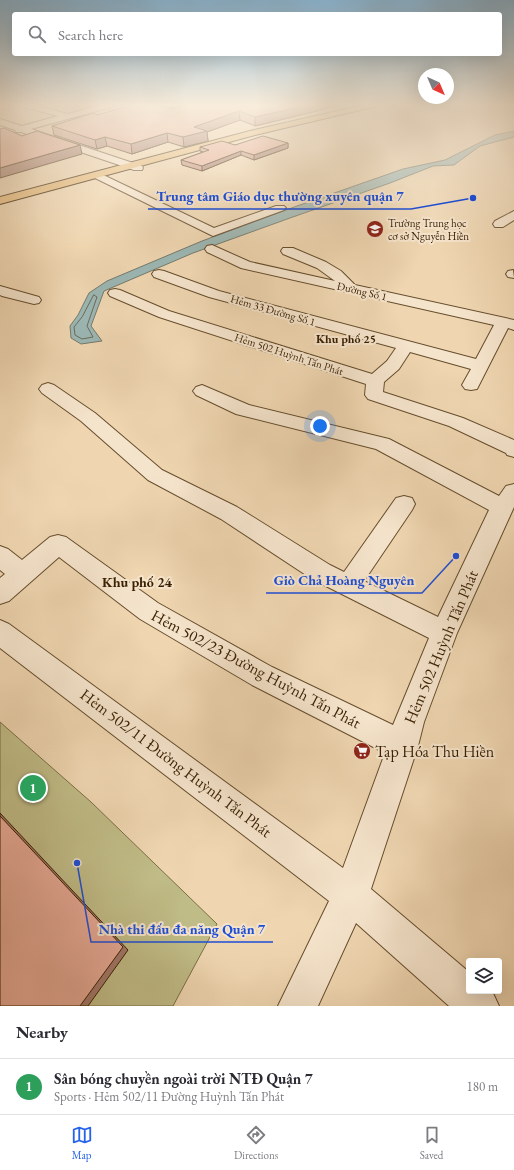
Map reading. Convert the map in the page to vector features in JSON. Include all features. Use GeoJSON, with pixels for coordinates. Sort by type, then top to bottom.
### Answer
{"type":"FeatureCollection","features":[{"type":"Feature","properties":{"kind":"main road"},"geometry":{"type":"LineString","coordinates":[[0,205],[135,166],[195,151]]}},
{"type":"Feature","properties":{"kind":"main road"},"geometry":{"type":"LineString","coordinates":[[0,201],[99,176]]}},
{"type":"Feature","properties":{"kind":"street"},"geometry":{"type":"LineString","coordinates":[[88,151],[135,166]]}},
{"type":"Feature","properties":{"kind":"street"},"geometry":{"type":"LineString","coordinates":[[99,176],[213,232],[280,208]]}},
{"type":"Feature","properties":{"kind":"street"},"geometry":{"type":"LineString","coordinates":[[499,224],[514,215]]}},
{"type":"Feature","properties":{"kind":"street","name":"Đường Số 1"},"geometry":{"type":"LineString","coordinates":[[212,249],[246,265],[509,324]]}},
{"type":"Feature","properties":{"kind":"street"},"geometry":{"type":"LineString","coordinates":[[288,251],[323,265],[340,276],[350,289]]}},
{"type":"Feature","properties":{"kind":"street","name":"Hẻm 33 Đường Số 1"},"geometry":{"type":"LineString","coordinates":[[159,274],[221,296],[481,366]]}},
{"type":"Feature","properties":{"kind":"street"},"geometry":{"type":"LineString","coordinates":[[0,290],[34,300]]}},
{"type":"Feature","properties":{"kind":"street","name":"Hẻm 502 Huỳnh Tấn Phát"},"geometry":{"type":"LineString","coordinates":[[115,293],[164,314],[375,381]]}},
{"type":"Feature","properties":{"kind":"street"},"geometry":{"type":"LineString","coordinates":[[471,386],[481,366],[509,324]]}},
{"type":"Feature","properties":{"kind":"street"},"geometry":{"type":"LineString","coordinates":[[406,346],[393,365],[375,381],[374,395],[456,422],[513,448],[514,450]]}},
{"type":"Feature","properties":{"kind":"street"},"geometry":{"type":"LineString","coordinates":[[48,389],[88,417],[155,475],[229,513],[322,572],[444,633]]}},
{"type":"Feature","properties":{"kind":"street"},"geometry":{"type":"LineString","coordinates":[[202,390],[243,410],[382,444],[508,499]]}},
{"type":"Feature","properties":{"kind":"street","name":"Hẻm 502 Huỳnh Tấn Phát"},"geometry":{"type":"LineString","coordinates":[[298,1006],[351,895],[403,746],[408,722],[444,633],[508,499]]}},
{"type":"Feature","properties":{"kind":"street"},"geometry":{"type":"LineString","coordinates":[[348,585],[404,504]]}},
{"type":"Feature","properties":{"kind":"street","name":"Hẻm 502/23 Đường Huỳnh Tấn Phát"},"geometry":{"type":"LineString","coordinates":[[0,593],[58,544],[149,611],[262,676],[403,746]]}},
{"type":"Feature","properties":{"kind":"street"},"geometry":{"type":"LineString","coordinates":[[0,556],[22,574]]}},
{"type":"Feature","properties":{"kind":"street","name":"Hẻm 502/11 Đường Huỳnh Tấn Phát"},"geometry":{"type":"LineString","coordinates":[[0,632],[351,895],[479,1006]]}},
{"type":"Feature","properties":{"kind":"shaded area"},"geometry":{"type":"Polygon","coordinates":[[[0,722],[91,802],[217,924],[173,1006],[0,1006],[0,722]]]}},
{"type":"Feature","properties":{"kind":"water"},"geometry":{"type":"Polygon","coordinates":[[[463,151],[473,151],[454,165],[433,166],[390,183],[193,253],[104,291],[91,326],[102,341],[81,344],[71,338],[70,326],[78,315],[89,293],[107,281],[202,241],[297,206],[403,169],[445,160],[463,151]]]}},
{"type":"Feature","properties":{"kind":"building"},"geometry":{"type":"Polygon","coordinates":[[[0,151],[59,151],[0,168],[0,151]]]}},
{"type":"Feature","properties":{"kind":"building"},"geometry":{"type":"Polygon","coordinates":[[[206,151],[265,151],[254,155],[241,151],[202,166],[181,160],[206,151]]]}},
{"type":"Feature","properties":{"kind":"building"},"geometry":{"type":"Polygon","coordinates":[[[0,816],[123,947],[80,1006],[0,1006],[0,816]]]}},
{"type":"Feature","properties":{"kind":"place","name":"Trung tâm Giáo dục thường xuyên quận 7"},"geometry":{"type":"Point","coordinates":[473,198]}},
{"type":"Feature","properties":{"kind":"place","name":"Trường Trung học cơ sở Nguyễn Hiền"},"geometry":{"type":"Point","coordinates":[375,229]}},
{"type":"Feature","properties":{"kind":"place","name":"Giò Chả Hoàng Nguyên"},"geometry":{"type":"Point","coordinates":[456,556]}},
{"type":"Feature","properties":{"kind":"place","name":"Tạp Hóa Thu Hiền"},"geometry":{"type":"Point","coordinates":[362,751]}},
{"type":"Feature","properties":{"kind":"place","name":"Sân bóng chuyền ngoài trời NTĐ Quận 7"},"geometry":{"type":"Point","coordinates":[33,788]}},
{"type":"Feature","properties":{"kind":"place","name":"Nhà thi đấu đa năng Quận 7"},"geometry":{"type":"Point","coordinates":[77,863]}},
{"type":"Feature","properties":{"kind":"district","name":"Khu phố 25"},"geometry":{"type":"Point","coordinates":[346,339]}},
{"type":"Feature","properties":{"kind":"district","name":"Khu phố 24"},"geometry":{"type":"Point","coordinates":[137,582]}}]}
